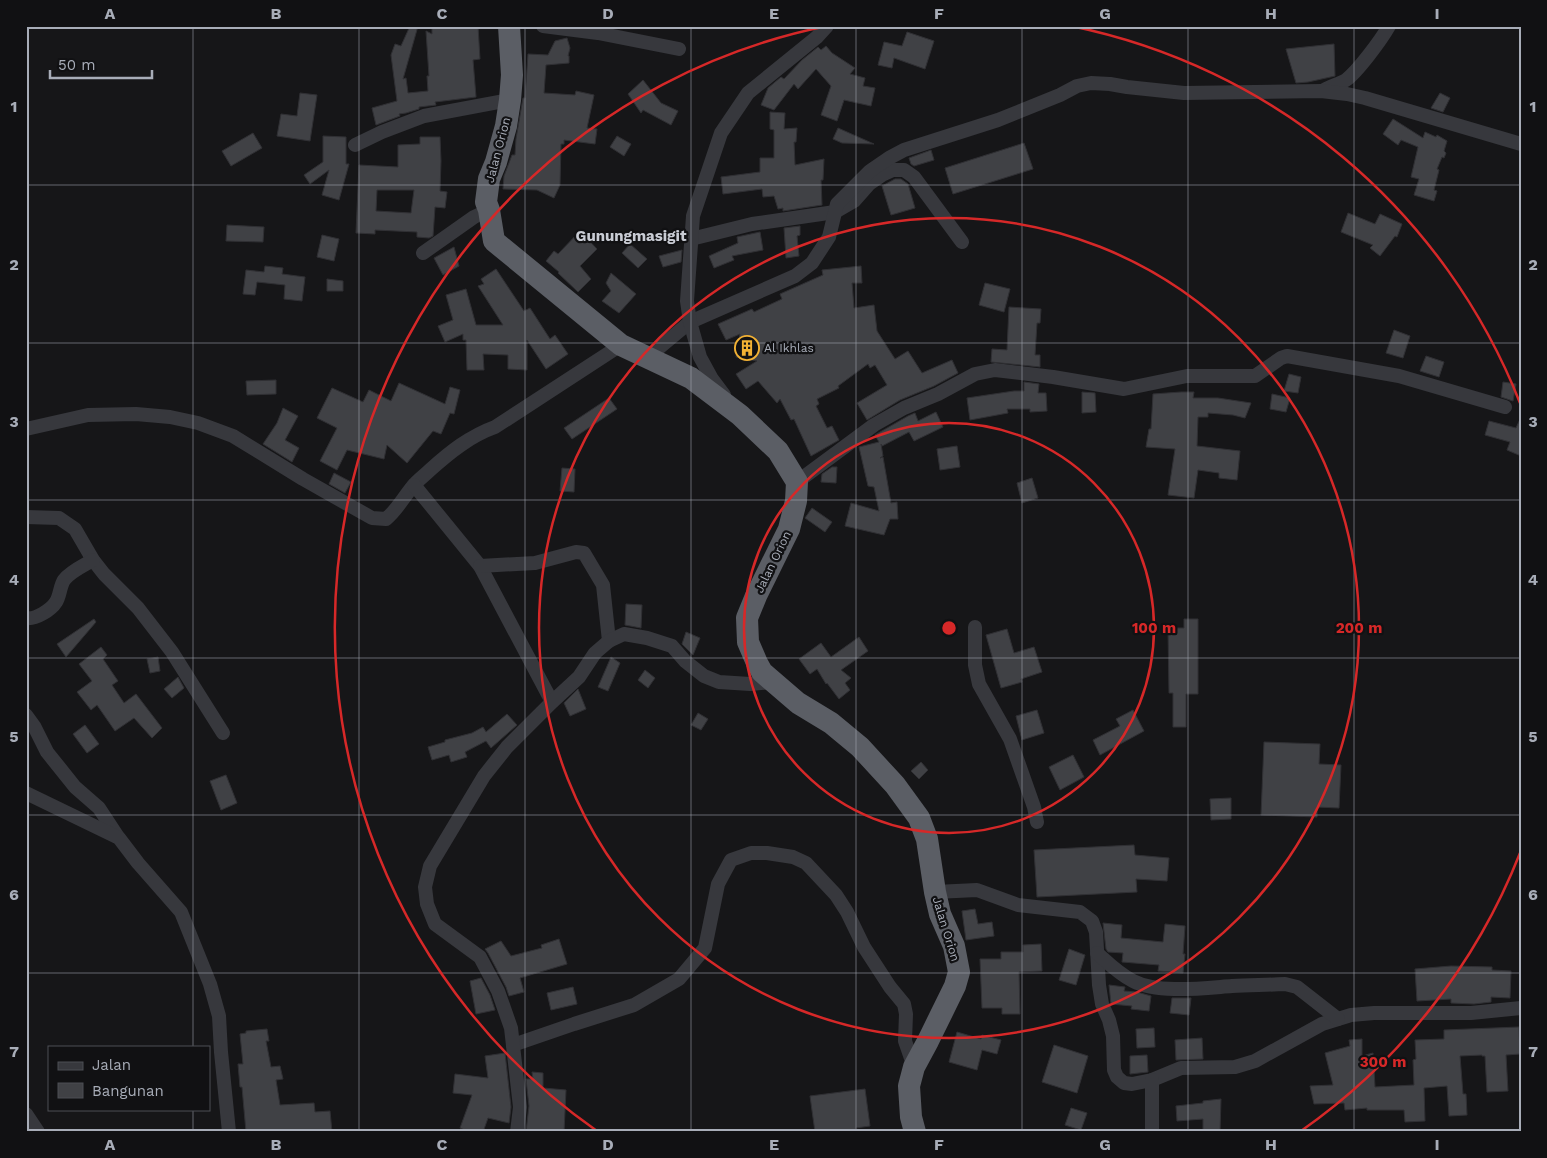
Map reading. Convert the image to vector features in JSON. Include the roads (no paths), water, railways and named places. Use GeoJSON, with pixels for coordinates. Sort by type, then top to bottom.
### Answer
{"type":"FeatureCollection","features":[{"type":"Feature","properties":{"kind":"highway","name":"Jalan Orion"},"geometry":{"type":"LineString","coordinates":[[509,26],[512,75],[510,100],[506,126],[489,179],[486,202],[494,241],[621,345],[691,378],[740,416],[778,451],[796,482],[796,501],[789,529],[747,618],[748,642],[762,672],[772,682],[798,702],[831,723],[860,747],[895,785],[919,818],[927,839],[940,914],[954,946],[959,972],[955,986],[914,1067],[910,1086],[911,1117],[915,1132]]}},
{"type":"Feature","properties":{"kind":"street"},"geometry":{"type":"LineString","coordinates":[[543,26],[598,32],[679,49]]}},
{"type":"Feature","properties":{"kind":"street"},"geometry":{"type":"LineString","coordinates":[[740,416],[712,379],[700,357],[690,322],[687,301],[693,216],[721,133],[748,93],[817,38],[826,26]]}},
{"type":"Feature","properties":{"kind":"street"},"geometry":{"type":"LineString","coordinates":[[1321,91],[1340,84],[1348,78],[1363,61],[1388,26]]}},
{"type":"Feature","properties":{"kind":"street"},"geometry":{"type":"LineString","coordinates":[[647,358],[690,322],[795,276],[812,263],[829,237],[837,204],[870,172],[888,158],[904,150],[998,120],[1060,95],[1077,86],[1091,83],[1110,84],[1184,93],[1321,91],[1347,94],[1521,144]]}},
{"type":"Feature","properties":{"kind":"street"},"geometry":{"type":"LineString","coordinates":[[354,145],[424,116],[510,100]]}},
{"type":"Feature","properties":{"kind":"street"},"geometry":{"type":"LineString","coordinates":[[691,239],[752,224],[835,212],[854,201],[869,184],[882,175],[893,170],[904,170],[914,177],[962,242]]}},
{"type":"Feature","properties":{"kind":"street"},"geometry":{"type":"LineString","coordinates":[[423,253],[474,217],[489,210]]}},
{"type":"Feature","properties":{"kind":"street"},"geometry":{"type":"LineString","coordinates":[[26,429],[88,415],[170,417],[198,423],[233,436],[372,518],[386,519],[395,511],[414,485],[442,459],[478,433],[495,427],[621,345]]}},
{"type":"Feature","properties":{"kind":"street"},"geometry":{"type":"LineString","coordinates":[[796,482],[874,425],[904,408],[938,394],[976,374],[995,370],[1124,389],[1187,376],[1256,376],[1281,358],[1287,356],[1399,376],[1505,407]]}},
{"type":"Feature","properties":{"kind":"street"},"geometry":{"type":"LineString","coordinates":[[414,485],[480,566],[552,702]]}},
{"type":"Feature","properties":{"kind":"street"},"geometry":{"type":"LineString","coordinates":[[26,517],[59,518],[75,529],[93,560],[104,574],[138,608],[172,652],[223,733]]}},
{"type":"Feature","properties":{"kind":"street"},"geometry":{"type":"LineString","coordinates":[[480,566],[535,563],[576,552],[584,553],[603,585],[610,641]]}},
{"type":"Feature","properties":{"kind":"street"},"geometry":{"type":"LineString","coordinates":[[26,618],[30,619],[42,614],[56,603],[64,581],[73,572],[93,560]]}},
{"type":"Feature","properties":{"kind":"street"},"geometry":{"type":"LineString","coordinates":[[976,628],[975,665],[979,684],[1010,739],[1034,807],[1037,822]]}},
{"type":"Feature","properties":{"kind":"street"},"geometry":{"type":"LineString","coordinates":[[517,1132],[520,1107],[513,1045],[510,1028],[498,991],[480,957],[435,924],[427,904],[425,887],[430,866],[484,776],[507,747],[579,677],[595,653],[610,641],[624,634],[647,638],[672,646],[685,661],[704,676],[719,682],[750,684],[772,682]]}},
{"type":"Feature","properties":{"kind":"street"},"geometry":{"type":"LineString","coordinates":[[26,716],[34,726],[47,752],[75,787],[99,808],[118,838],[181,912],[210,984],[219,1016],[229,1132]]}},
{"type":"Feature","properties":{"kind":"street"},"geometry":{"type":"LineString","coordinates":[[26,793],[118,838]]}},
{"type":"Feature","properties":{"kind":"street"},"geometry":{"type":"LineString","coordinates":[[513,1045],[634,1005],[679,979],[705,948],[718,884],[731,860],[750,853],[767,853],[793,857],[806,863],[836,896],[847,912],[864,947],[890,987],[904,1004],[906,1014],[905,1041],[914,1067]]}},
{"type":"Feature","properties":{"kind":"street"},"geometry":{"type":"LineString","coordinates":[[935,892],[978,890],[1018,905],[1080,912],[1092,921],[1096,932],[1098,985],[1102,1004],[1109,1020],[1112,1036],[1113,1063],[1118,1077],[1124,1083],[1132,1084],[1152,1080],[1181,1068],[1235,1067],[1255,1061],[1322,1024],[1351,1015],[1374,1013],[1471,1013],[1521,1009]]}},
{"type":"Feature","properties":{"kind":"street"},"geometry":{"type":"LineString","coordinates":[[1097,953],[1122,974],[1134,982],[1148,987],[1196,988],[1285,984],[1297,987],[1338,1019]]}},
{"type":"Feature","properties":{"kind":"street"},"geometry":{"type":"LineString","coordinates":[[1152,1080],[1152,1132]]}},
{"type":"Feature","properties":{"kind":"street"},"geometry":{"type":"LineString","coordinates":[[26,1114],[38,1132]]}},
{"type":"Feature","properties":{"kind":"place","name":"Al Ikhlas"},"geometry":{"type":"Point","coordinates":[747,348]}},
{"type":"Feature","properties":{"kind":"district","name":"Gunungmasigit"},"geometry":{"type":"Point","coordinates":[631,236]}}]}
